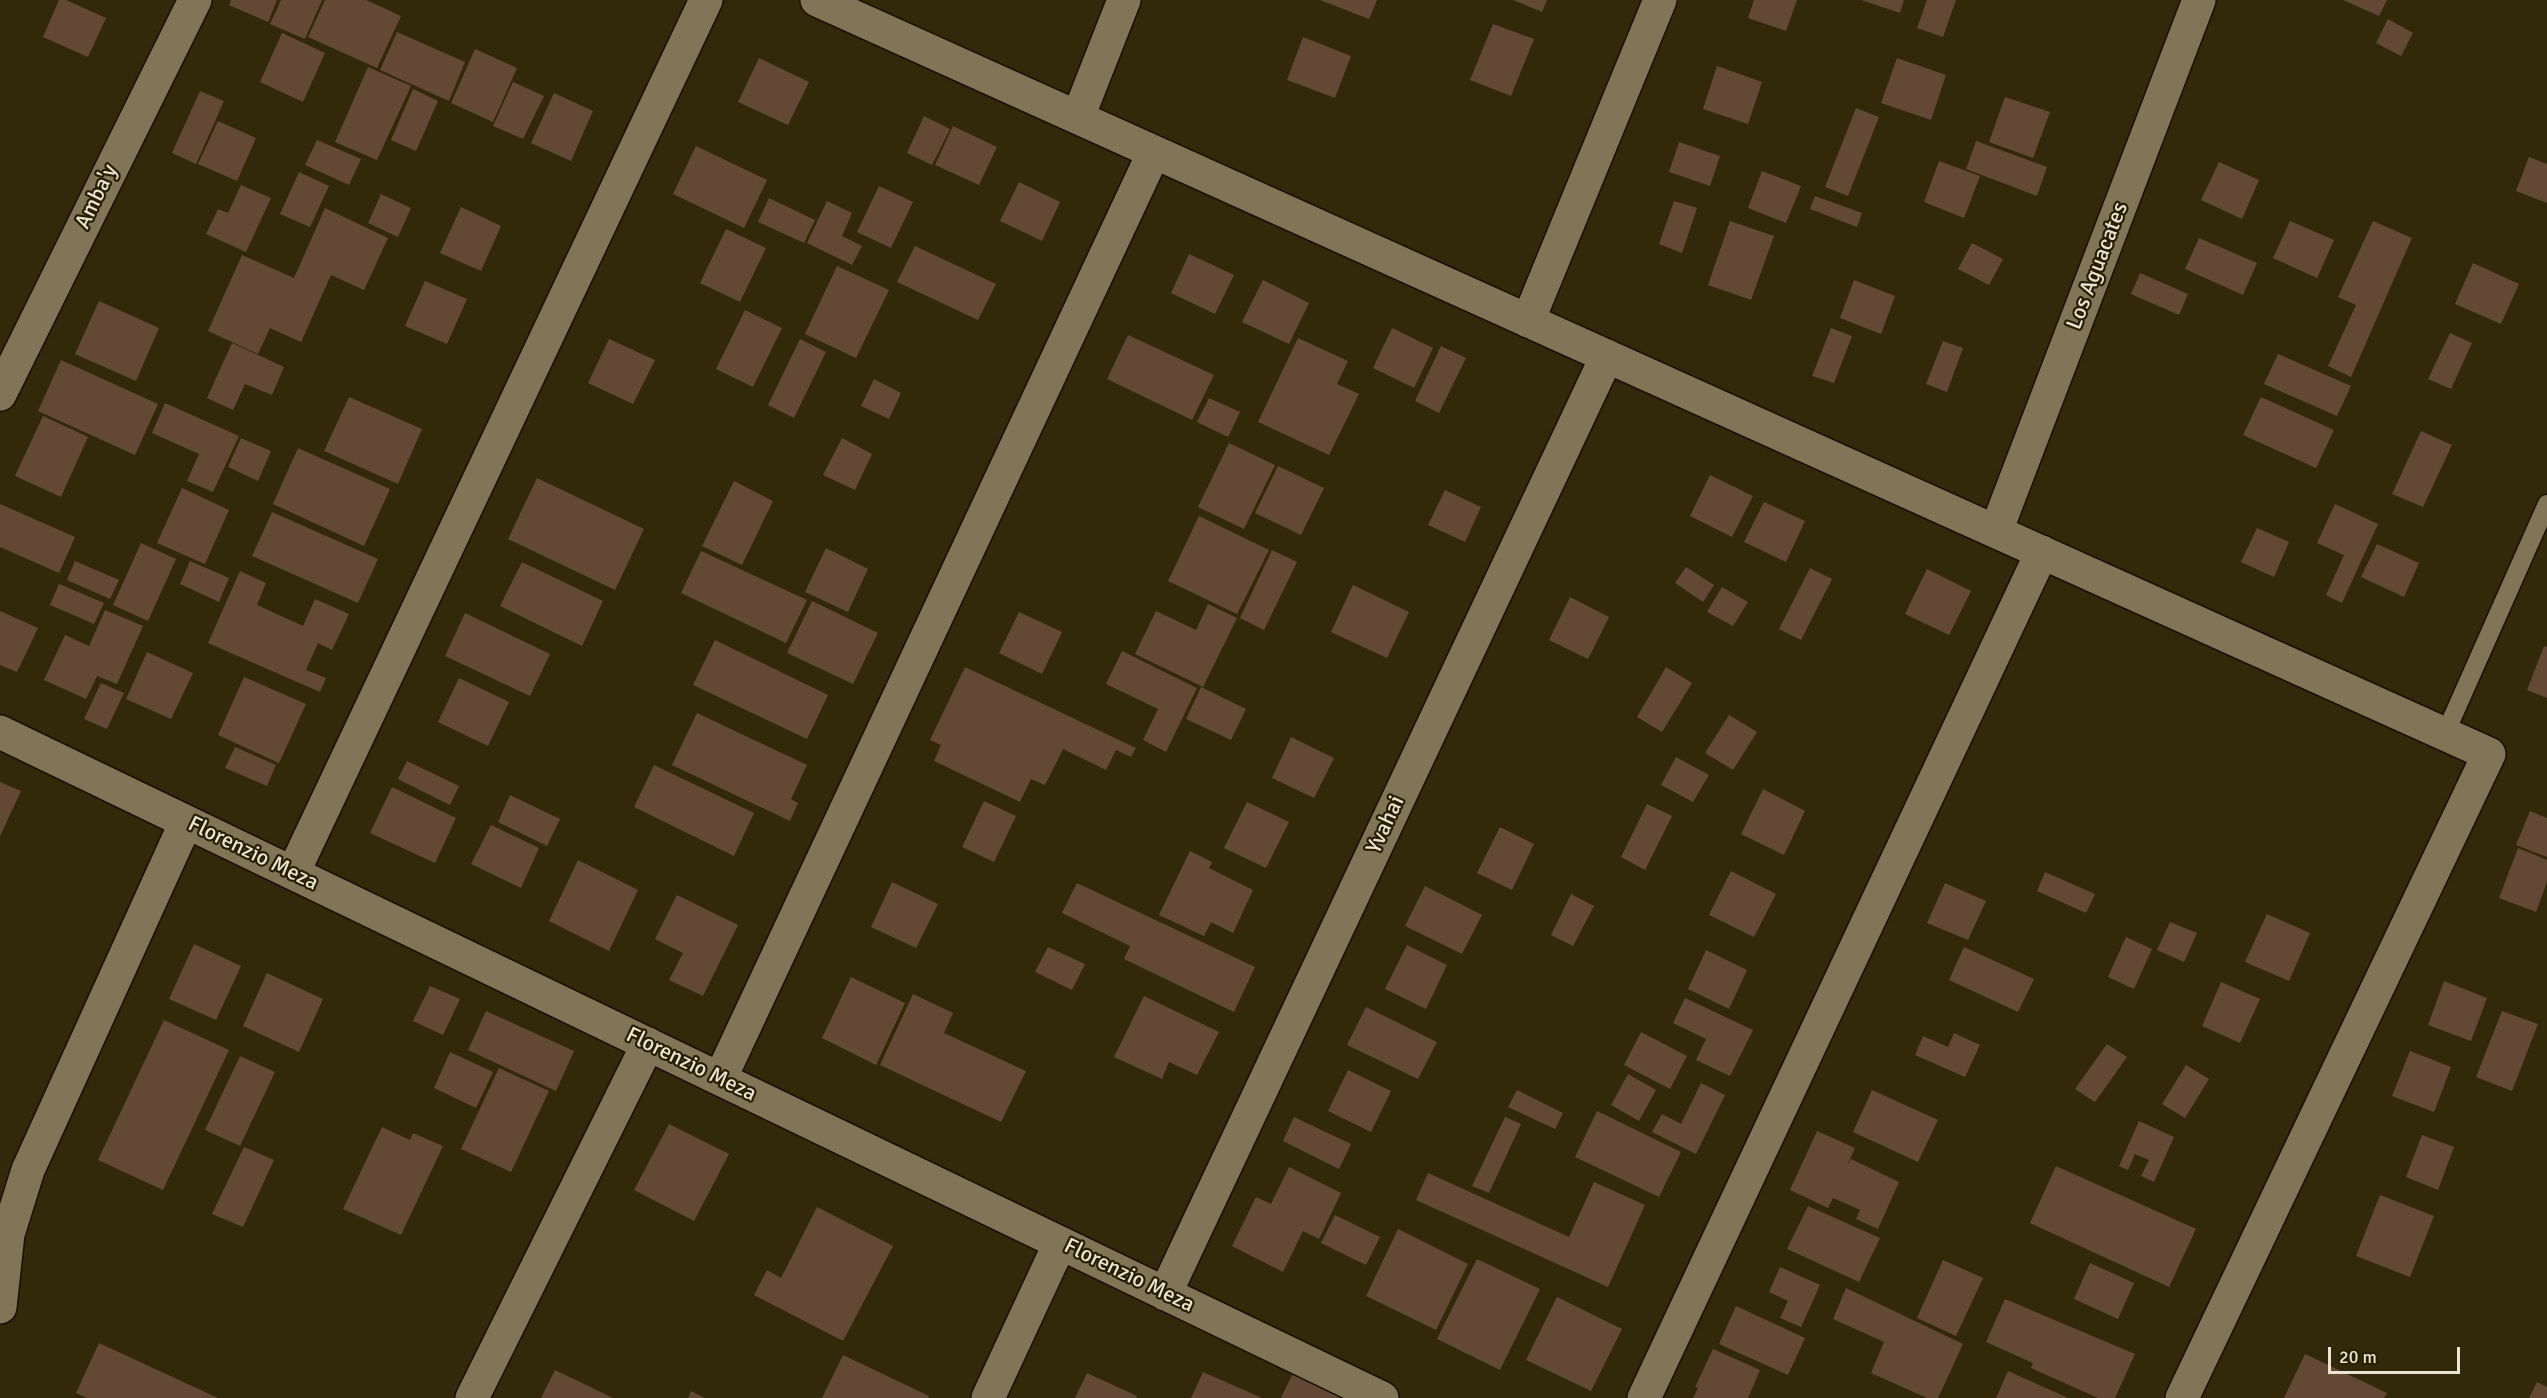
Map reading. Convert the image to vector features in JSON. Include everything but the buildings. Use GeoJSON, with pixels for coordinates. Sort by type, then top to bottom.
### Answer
{"type":"FeatureCollection","features":[{"type":"Feature","properties":{"kind":"street","name":"Amba'y"},"geometry":{"type":"LineString","coordinates":[[0,394],[195,0]]}},
{"type":"Feature","properties":{"kind":"street"},"geometry":{"type":"LineString","coordinates":[[293,873],[706,0]]}},
{"type":"Feature","properties":{"kind":"street"},"geometry":{"type":"LineString","coordinates":[[817,0],[2489,754],[2182,1398]]}},
{"type":"Feature","properties":{"kind":"street"},"geometry":{"type":"LineString","coordinates":[[1078,117],[1124,0]]}},
{"type":"Feature","properties":{"kind":"street"},"geometry":{"type":"LineString","coordinates":[[1528,321],[1660,0]]}},
{"type":"Feature","properties":{"kind":"street","name":"Los Aguacates"},"geometry":{"type":"LineString","coordinates":[[1996,531],[2199,0]]}},
{"type":"Feature","properties":{"kind":"street"},"geometry":{"type":"LineString","coordinates":[[720,1079],[1154,152]]}},
{"type":"Feature","properties":{"kind":"street","name":"Yvahai"},"geometry":{"type":"LineString","coordinates":[[1165,1294],[1607,356]]}},
{"type":"Feature","properties":{"kind":"street"},"geometry":{"type":"LineString","coordinates":[[1644,1398],[2042,552]]}},
{"type":"Feature","properties":{"kind":"street","name":"Florenzio Meza"},"geometry":{"type":"LineString","coordinates":[[0,732],[1382,1398]]}},
{"type":"Feature","properties":{"kind":"street"},"geometry":{"type":"LineString","coordinates":[[0,1306],[8,1234],[28,1170],[186,822]]}},
{"type":"Feature","properties":{"kind":"street"},"geometry":{"type":"LineString","coordinates":[[472,1398],[648,1044]]}},
{"type":"Feature","properties":{"kind":"street"},"geometry":{"type":"LineString","coordinates":[[988,1398],[1060,1243]]}},
{"type":"Feature","properties":{"kind":"lane"},"geometry":{"type":"LineString","coordinates":[[2445,734],[2547,504]]}}]}
